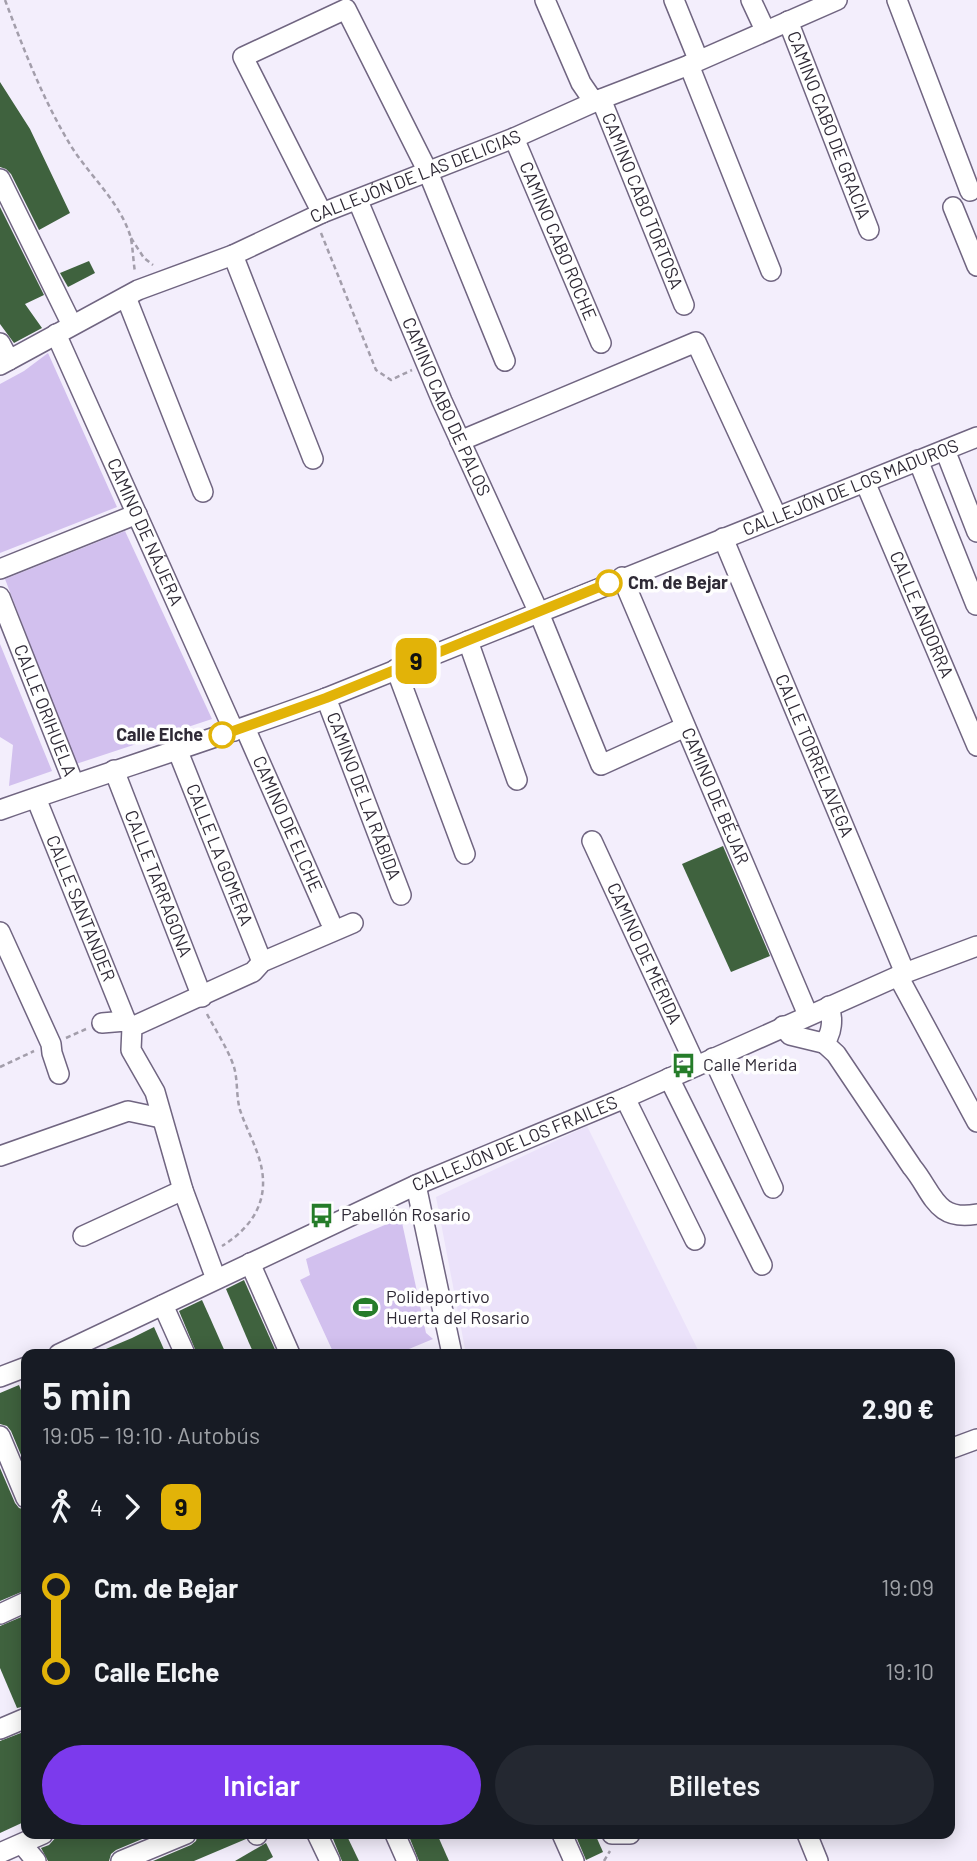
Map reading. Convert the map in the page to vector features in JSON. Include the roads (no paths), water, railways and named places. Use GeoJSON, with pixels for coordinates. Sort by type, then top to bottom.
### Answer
{"type":"FeatureCollection","features":[{"type":"Feature","properties":{"kind":"street","name":"CAMINO CABO TORTOSA"},"geometry":{"type":"LineString","coordinates":[[545,0],[581,83],[597,100],[684,305]]}},
{"type":"Feature","properties":{"kind":"street"},"geometry":{"type":"LineString","coordinates":[[674,0],[771,271]]}},
{"type":"Feature","properties":{"kind":"street"},"geometry":{"type":"LineString","coordinates":[[751,0],[765,30]]}},
{"type":"Feature","properties":{"kind":"street","name":"CALLEJÓN DE LAS DELICIAS"},"geometry":{"type":"LineString","coordinates":[[3,356],[64,330],[132,293],[233,255],[318,215],[514,138],[597,100],[694,62],[837,0]]}},
{"type":"Feature","properties":{"kind":"street"},"geometry":{"type":"LineString","coordinates":[[897,0],[970,191]]}},
{"type":"Feature","properties":{"kind":"street"},"geometry":{"type":"LineString","coordinates":[[318,215],[243,57],[346,9],[428,172],[505,361]]}},
{"type":"Feature","properties":{"kind":"street","name":"CAMINO CABO DE GRACIA"},"geometry":{"type":"LineString","coordinates":[[788,21],[869,230]]}},
{"type":"Feature","properties":{"kind":"street","name":"CAMINO CABO ROCHE"},"geometry":{"type":"LineString","coordinates":[[514,138],[601,343]]}},
{"type":"Feature","properties":{"kind":"street","name":"CAMINO DE NÁJERA"},"geometry":{"type":"LineString","coordinates":[[0,179],[137,514],[240,730]]}},
{"type":"Feature","properties":{"kind":"street","name":"CAMINO CABO DE PALOS"},"geometry":{"type":"LineString","coordinates":[[358,201],[426,364],[539,613],[601,765],[685,727]]}},
{"type":"Feature","properties":{"kind":"street"},"geometry":{"type":"LineString","coordinates":[[953,207],[977,266]]}},
{"type":"Feature","properties":{"kind":"street"},"geometry":{"type":"LineString","coordinates":[[233,255],[313,459]]}},
{"type":"Feature","properties":{"kind":"street"},"geometry":{"type":"LineString","coordinates":[[132,293],[203,492]]}},
{"type":"Feature","properties":{"kind":"street"},"geometry":{"type":"LineString","coordinates":[[460,441],[696,342],[777,517]]}},
{"type":"Feature","properties":{"kind":"street","name":"CALLEJÓN DE LOS MADUROS"},"geometry":{"type":"LineString","coordinates":[[0,810],[240,730],[326,698],[622,577],[977,437]]}},
{"type":"Feature","properties":{"kind":"street"},"geometry":{"type":"LineString","coordinates":[[945,450],[977,532]]}},
{"type":"Feature","properties":{"kind":"street"},"geometry":{"type":"LineString","coordinates":[[918,460],[976,605]]}},
{"type":"Feature","properties":{"kind":"street","name":"CALLE ANDORRA"},"geometry":{"type":"LineString","coordinates":[[865,482],[977,746]]}},
{"type":"Feature","properties":{"kind":"street"},"geometry":{"type":"LineString","coordinates":[[0,569],[137,514]]}},
{"type":"Feature","properties":{"kind":"street","name":"CALLE TORRELAVEGA"},"geometry":{"type":"LineString","coordinates":[[723,538],[902,974],[977,1122]]}},
{"type":"Feature","properties":{"kind":"street","name":"CAMINO DE BÉJAR"},"geometry":{"type":"LineString","coordinates":[[622,577],[808,1015]]}},
{"type":"Feature","properties":{"kind":"street","name":"CALLE ORIHUELA"},"geometry":{"type":"LineString","coordinates":[[0,597],[74,784]]}},
{"type":"Feature","properties":{"kind":"street"},"geometry":{"type":"LineString","coordinates":[[468,640],[517,779]]}},
{"type":"Feature","properties":{"kind":"street"},"geometry":{"type":"LineString","coordinates":[[396,669],[465,854]]}},
{"type":"Feature","properties":{"kind":"street","name":"CAMINO DE LA RÁBIDA"},"geometry":{"type":"LineString","coordinates":[[326,698],[401,895]]}},
{"type":"Feature","properties":{"kind":"street","name":"CAMINO DE ELCHE"},"geometry":{"type":"LineString","coordinates":[[240,730],[330,921]]}},
{"type":"Feature","properties":{"kind":"street","name":"CALLE LA GOMERA"},"geometry":{"type":"LineString","coordinates":[[177,749],[262,962]]}},
{"type":"Feature","properties":{"kind":"street","name":"CALLE TARRAGONA"},"geometry":{"type":"LineString","coordinates":[[114,770],[202,997]]}},
{"type":"Feature","properties":{"kind":"street","name":"CALLE SANTANDER"},"geometry":{"type":"LineString","coordinates":[[36,798],[129,1024],[131,1050],[155,1092],[183,1190],[216,1279]]}},
{"type":"Feature","properties":{"kind":"street","name":"CAMINO DE MÉRIDA"},"geometry":{"type":"LineString","coordinates":[[592,841],[704,1062],[773,1188]]}},
{"type":"Feature","properties":{"kind":"street"},"geometry":{"type":"LineString","coordinates":[[102,1023],[129,1024],[202,997],[253,972],[262,962],[353,923]]}},
{"type":"Feature","properties":{"kind":"street"},"geometry":{"type":"LineString","coordinates":[[0,932],[51,1044],[59,1074]]}},
{"type":"Feature","properties":{"kind":"street","name":"CALLEJÓN DE LOS FRAILES"},"geometry":{"type":"LineString","coordinates":[[77,1349],[216,1279],[416,1185],[625,1098],[902,974],[977,946]]}},
{"type":"Feature","properties":{"kind":"street"},"geometry":{"type":"LineString","coordinates":[[783,1027],[790,1035],[816,1044],[824,1043],[829,1037],[832,1015],[829,1006]]}},
{"type":"Feature","properties":{"kind":"street"},"geometry":{"type":"LineString","coordinates":[[824,1043],[836,1054],[923,1180],[933,1202],[953,1214],[977,1214]]}},
{"type":"Feature","properties":{"kind":"street"},"geometry":{"type":"LineString","coordinates":[[669,1078],[762,1265]]}},
{"type":"Feature","properties":{"kind":"street"},"geometry":{"type":"LineString","coordinates":[[625,1098],[695,1240]]}},
{"type":"Feature","properties":{"kind":"street"},"geometry":{"type":"LineString","coordinates":[[0,1156],[128,1111],[161,1118]]}},
{"type":"Feature","properties":{"kind":"street"},"geometry":{"type":"LineString","coordinates":[[416,1185],[451,1349]]}},
{"type":"Feature","properties":{"kind":"street"},"geometry":{"type":"LineString","coordinates":[[83,1236],[183,1190]]}},
{"type":"Feature","properties":{"kind":"street"},"geometry":{"type":"LineString","coordinates":[[250,1263],[288,1349]]}},
{"type":"Feature","properties":{"kind":"street"},"geometry":{"type":"LineString","coordinates":[[163,1305],[183,1349]]}},
{"type":"Feature","properties":{"kind":"street"},"geometry":{"type":"LineString","coordinates":[[2,1370],[21,1368]]}},
{"type":"Feature","properties":{"kind":"street"},"geometry":{"type":"LineString","coordinates":[[0,1436],[21,1487]]}},
{"type":"Feature","properties":{"kind":"street"},"geometry":{"type":"LineString","coordinates":[[955,1447],[977,1439]]}},
{"type":"Feature","properties":{"kind":"street"},"geometry":{"type":"LineString","coordinates":[[0,1488],[21,1489]]}},
{"type":"Feature","properties":{"kind":"street"},"geometry":{"type":"LineString","coordinates":[[0,1614],[21,1604]]}},
{"type":"Feature","properties":{"kind":"street"},"geometry":{"type":"LineString","coordinates":[[0,1729],[21,1720]]}},
{"type":"Feature","properties":{"kind":"street"},"geometry":{"type":"LineString","coordinates":[[0,1853],[32,1839]]}},
{"type":"Feature","properties":{"kind":"street"},"geometry":{"type":"LineString","coordinates":[[121,1861],[174,1839]]}},
{"type":"Feature","properties":{"kind":"street"},"geometry":{"type":"LineString","coordinates":[[319,1839],[330,1861]]}},
{"type":"Feature","properties":{"kind":"street"},"geometry":{"type":"LineString","coordinates":[[397,1839],[407,1861]]}},
{"type":"Feature","properties":{"kind":"street"},"geometry":{"type":"LineString","coordinates":[[564,1839],[574,1861]]}},
{"type":"Feature","properties":{"kind":"street"},"geometry":{"type":"LineString","coordinates":[[809,1839],[818,1861]]}},
{"type":"Feature","properties":{"kind":"street"},"geometry":{"type":"LineString","coordinates":[[22,1844],[36,1861]]}},
{"type":"Feature","properties":{"kind":"place","name":"Cm. de Bejar"},"geometry":{"type":"Point","coordinates":[609,583]}},
{"type":"Feature","properties":{"kind":"place","name":"Calle Elche"},"geometry":{"type":"Point","coordinates":[222,735]}},
{"type":"Feature","properties":{"kind":"place","name":"Calle Merida"},"geometry":{"type":"Point","coordinates":[683,1065]}},
{"type":"Feature","properties":{"kind":"place","name":"Pabellón Rosario"},"geometry":{"type":"Point","coordinates":[321,1215]}},
{"type":"Feature","properties":{"kind":"place","name":"Polideportivo Huerta del Rosario"},"geometry":{"type":"Point","coordinates":[366,1307]}}]}
